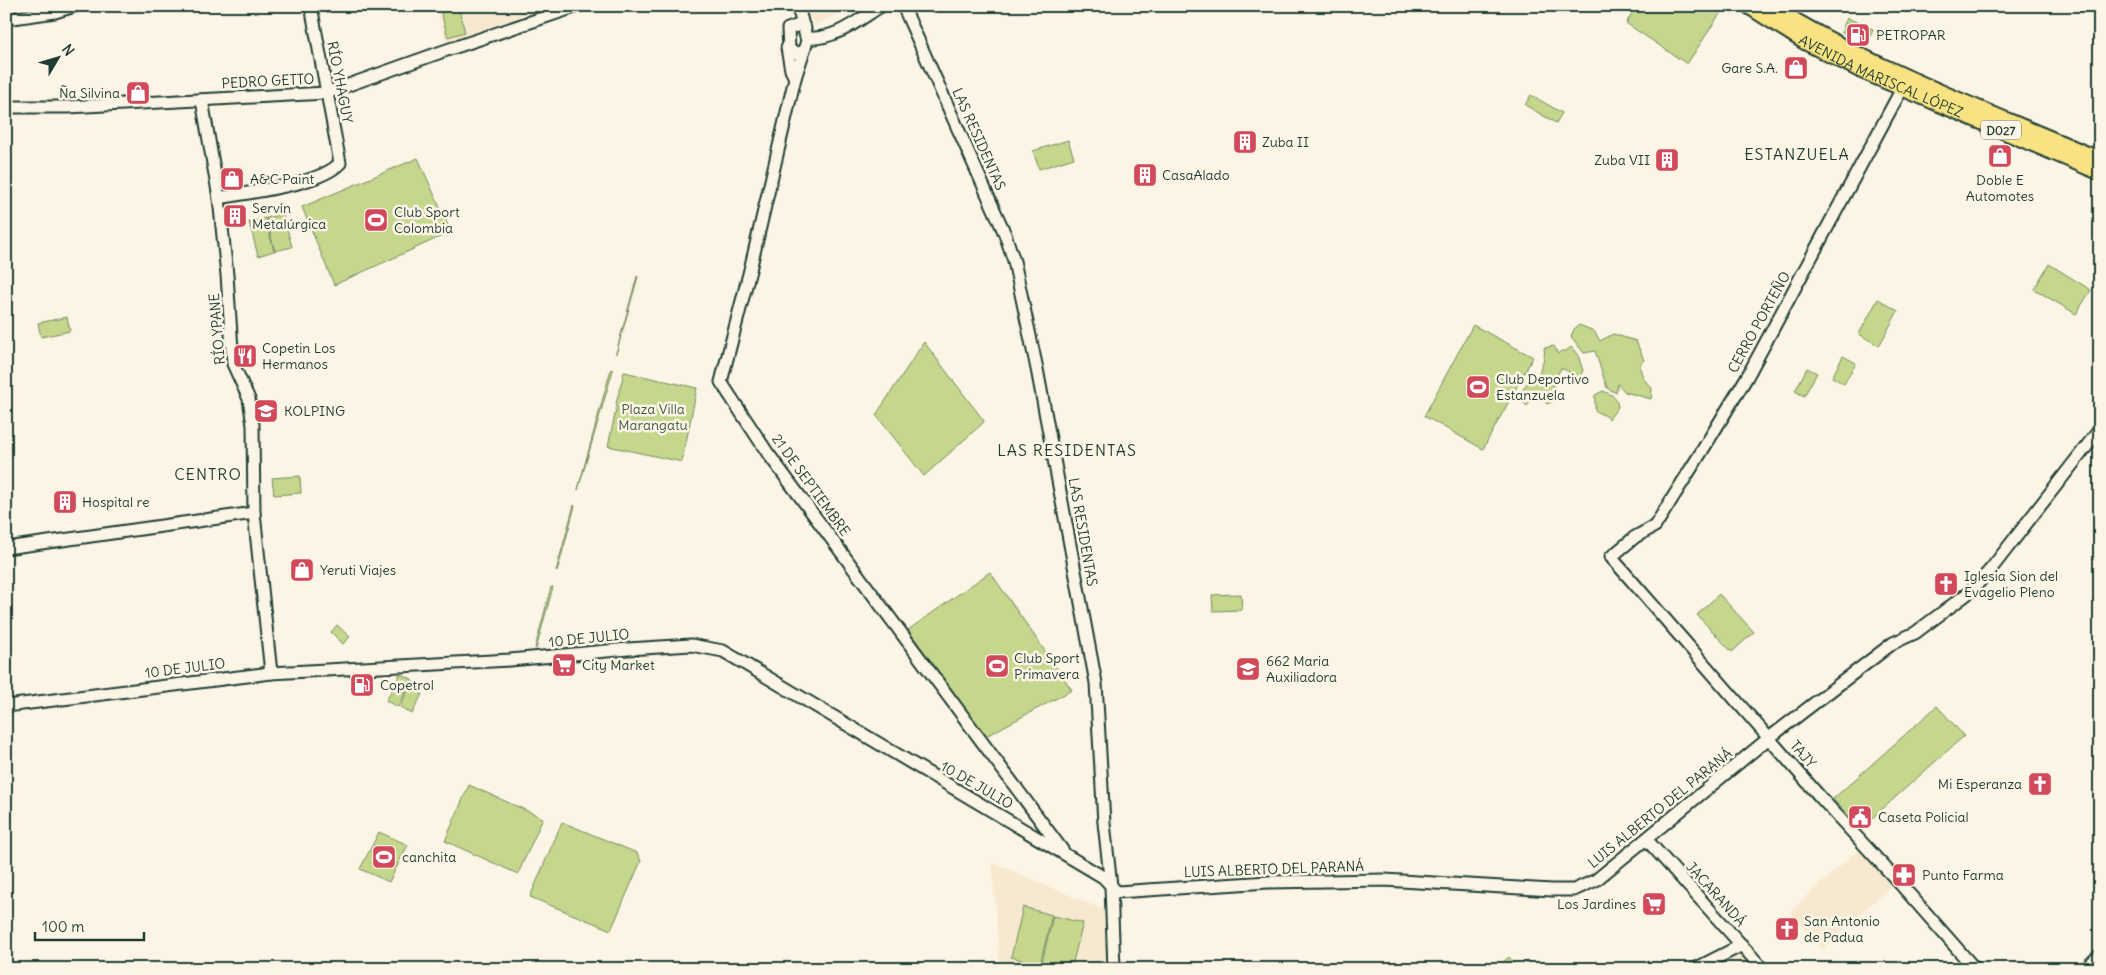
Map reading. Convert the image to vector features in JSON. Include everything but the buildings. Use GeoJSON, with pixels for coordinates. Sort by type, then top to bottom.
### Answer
{"type":"FeatureCollection","features":[{"type":"Feature","properties":{"kind":"highway","name":"AVENIDA MARISCAL LÓPEZ"},"geometry":{"type":"LineString","coordinates":[[1749,6],[1832,56],[2100,160]]}},
{"type":"Feature","properties":{"kind":"highway","name":"AVENIDA MARISCAL LÓPEZ"},"geometry":{"type":"LineString","coordinates":[[1770,6],[1905,83],[2100,172]]}},
{"type":"Feature","properties":{"kind":"main road"},"geometry":{"type":"LineString","coordinates":[[6,20],[74,6]]}},
{"type":"Feature","properties":{"kind":"main road","name":"RÍO YHAGUY"},"geometry":{"type":"LineString","coordinates":[[219,198],[302,182],[330,171],[340,163],[310,6]]}},
{"type":"Feature","properties":{"kind":"main road","name":"PEDRO GETTO"},"geometry":{"type":"LineString","coordinates":[[6,107],[115,105],[326,93],[578,6]]}},
{"type":"Feature","properties":{"kind":"main road"},"geometry":{"type":"LineString","coordinates":[[794,6],[800,14],[806,33]]}},
{"type":"Feature","properties":{"kind":"main road","name":"21 DE SEPTIEMBRE"},"geometry":{"type":"LineString","coordinates":[[794,6],[788,29],[787,48],[791,70],[795,78]]}},
{"type":"Feature","properties":{"kind":"main road"},"geometry":{"type":"LineString","coordinates":[[788,29],[799,26],[806,33],[832,36],[881,6]]}},
{"type":"Feature","properties":{"kind":"main road","name":"LAS RESIDENTAS"},"geometry":{"type":"LineString","coordinates":[[903,6],[1005,234],[1014,261],[1037,369],[1094,674],[1111,886],[1114,969]]}},
{"type":"Feature","properties":{"kind":"main road","name":"21 DE SEPTIEMBRE"},"geometry":{"type":"LineString","coordinates":[[806,33],[752,262],[721,382],[767,452],[1067,856]]}},
{"type":"Feature","properties":{"kind":"main road"},"geometry":{"type":"LineString","coordinates":[[787,48],[796,53],[803,52]]}},
{"type":"Feature","properties":{"kind":"main road","name":"CERRO PORTEÑO"},"geometry":{"type":"LineString","coordinates":[[1610,557],[1635,537],[1655,526],[1702,451],[1747,377],[1905,83]]}},
{"type":"Feature","properties":{"kind":"main road","name":"RÍO YPANE"},"geometry":{"type":"LineString","coordinates":[[202,100],[219,198],[234,364],[249,400],[252,425],[254,513],[272,674]]}},
{"type":"Feature","properties":{"kind":"main road","name":"LUIS ALBERTO DEL PARANÁ"},"geometry":{"type":"LineString","coordinates":[[1111,886],[1117,892],[1268,882],[1404,880],[1457,885],[1574,890],[1596,880],[1769,738],[1893,643],[1915,633],[1971,591],[1991,569],[2100,428]]}},
{"type":"Feature","properties":{"kind":"main road"},"geometry":{"type":"LineString","coordinates":[[6,548],[254,513]]}},
{"type":"Feature","properties":{"kind":"main road","name":"TAJY"},"geometry":{"type":"LineString","coordinates":[[1610,557],[1975,969]]}},
{"type":"Feature","properties":{"kind":"main road","name":"10 DE JULIO"},"geometry":{"type":"LineString","coordinates":[[6,706],[272,674],[510,660],[691,644],[723,652],[735,658],[1103,877],[1111,886]]}},
{"type":"Feature","properties":{"kind":"main road","name":"JACARANDÁ"},"geometry":{"type":"LineString","coordinates":[[1647,840],[1763,969]]}},
{"type":"Feature","properties":{"kind":"main road"},"geometry":{"type":"LineString","coordinates":[[1694,969],[1742,945]]}},
{"type":"Feature","properties":{"kind":"main road"},"geometry":{"type":"LineString","coordinates":[[2085,969],[2100,955]]}},
{"type":"Feature","properties":{"kind":"shaded area"},"geometry":{"type":"Polygon","coordinates":[[[436,6],[572,6],[541,10],[446,42],[436,6]]]}},
{"type":"Feature","properties":{"kind":"shaded area"},"geometry":{"type":"Polygon","coordinates":[[[804,6],[853,6],[815,25],[804,6]]]}},
{"type":"Feature","properties":{"kind":"shaded area"},"geometry":{"type":"Polygon","coordinates":[[[1859,849],[1892,885],[1823,949],[1789,912],[1859,849]]]}},
{"type":"Feature","properties":{"kind":"shaded area"},"geometry":{"type":"Polygon","coordinates":[[[992,862],[1104,910],[1108,969],[1000,969],[992,862]]]}},
{"type":"Feature","properties":{"kind":"shaded area"},"geometry":{"type":"Polygon","coordinates":[[[1741,950],[1757,969],[1743,969],[1735,960],[1718,969],[1701,969],[1741,950]]]}},
{"type":"Feature","properties":{"kind":"green space"},"geometry":{"type":"Polygon","coordinates":[[[439,6],[458,6],[465,32],[448,37],[439,6]]]}},
{"type":"Feature","properties":{"kind":"green space"},"geometry":{"type":"Polygon","coordinates":[[[1637,6],[1725,6],[1687,64],[1626,23],[1637,6]]]}},
{"type":"Feature","properties":{"kind":"green space"},"geometry":{"type":"Polygon","coordinates":[[[1847,18],[1873,29],[1868,43],[1841,32],[1847,18]]]}},
{"type":"Feature","properties":{"kind":"green space"},"geometry":{"type":"Polygon","coordinates":[[[1531,95],[1562,113],[1556,123],[1525,105],[1531,95]]]}},
{"type":"Feature","properties":{"kind":"green space"},"geometry":{"type":"Polygon","coordinates":[[[1068,140],[1074,158],[1039,169],[1033,151],[1068,140]]]}},
{"type":"Feature","properties":{"kind":"green space","name":"Club Sport Colombia"},"geometry":{"type":"Polygon","coordinates":[[[418,158],[451,232],[334,285],[302,207],[418,158]]]}},
{"type":"Feature","properties":{"kind":"green space"},"geometry":{"type":"Polygon","coordinates":[[[283,214],[292,247],[275,251],[266,218],[283,214]]]}},
{"type":"Feature","properties":{"kind":"green space"},"geometry":{"type":"Polygon","coordinates":[[[265,218],[274,251],[258,256],[249,222],[265,218]]]}},
{"type":"Feature","properties":{"kind":"green space"},"geometry":{"type":"Polygon","coordinates":[[[2049,264],[2091,290],[2076,314],[2034,289],[2049,264]]]}},
{"type":"Feature","properties":{"kind":"green space"},"geometry":{"type":"Polygon","coordinates":[[[638,277],[616,354],[616,353],[638,277]]]}},
{"type":"Feature","properties":{"kind":"green space"},"geometry":{"type":"Polygon","coordinates":[[[1878,299],[1898,311],[1879,346],[1859,334],[1878,299]]]}},
{"type":"Feature","properties":{"kind":"green space"},"geometry":{"type":"Polygon","coordinates":[[[67,317],[70,331],[41,337],[38,323],[67,317]]]}},
{"type":"Feature","properties":{"kind":"green space","name":"Club Deportivo Estanzuela"},"geometry":{"type":"Polygon","coordinates":[[[1473,325],[1533,357],[1483,449],[1424,416],[1473,325]]]}},
{"type":"Feature","properties":{"kind":"green space"},"geometry":{"type":"Polygon","coordinates":[[[1579,325],[1594,331],[1600,341],[1613,334],[1636,341],[1644,360],[1640,364],[1642,374],[1652,388],[1651,399],[1625,392],[1618,384],[1616,393],[1607,388],[1595,351],[1584,353],[1571,336],[1574,329],[1579,325]]]}},
{"type":"Feature","properties":{"kind":"green space"},"geometry":{"type":"Polygon","coordinates":[[[924,342],[984,421],[924,476],[876,415],[924,342]]]}},
{"type":"Feature","properties":{"kind":"green space"},"geometry":{"type":"Polygon","coordinates":[[[1554,346],[1558,354],[1571,347],[1578,355],[1583,371],[1579,377],[1561,368],[1558,374],[1549,380],[1557,391],[1558,399],[1547,404],[1541,397],[1531,399],[1527,406],[1518,397],[1529,380],[1539,375],[1544,358],[1544,348],[1554,346]]]}},
{"type":"Feature","properties":{"kind":"green space"},"geometry":{"type":"Polygon","coordinates":[[[1843,356],[1856,363],[1844,384],[1832,377],[1843,356]]]}},
{"type":"Feature","properties":{"kind":"green space"},"geometry":{"type":"Polygon","coordinates":[[[1807,368],[1817,373],[1804,396],[1795,391],[1807,368]]]}},
{"type":"Feature","properties":{"kind":"green space"},"geometry":{"type":"Polygon","coordinates":[[[611,369],[613,370],[578,490],[578,489],[611,369]]]}},
{"type":"Feature","properties":{"kind":"green space","name":"Plaza Villa Marangatu"},"geometry":{"type":"Polygon","coordinates":[[[624,372],[697,388],[682,462],[608,446],[624,372]]]}},
{"type":"Feature","properties":{"kind":"green space"},"geometry":{"type":"Polygon","coordinates":[[[1603,391],[1613,396],[1618,407],[1609,419],[1595,411],[1595,395],[1603,391]]]}},
{"type":"Feature","properties":{"kind":"green space"},"geometry":{"type":"Polygon","coordinates":[[[300,476],[301,493],[274,495],[272,478],[300,476]]]}},
{"type":"Feature","properties":{"kind":"green space"},"geometry":{"type":"Polygon","coordinates":[[[575,506],[557,572],[556,571],[575,506]]]}},
{"type":"Feature","properties":{"kind":"green space"},"geometry":{"type":"Polygon","coordinates":[[[990,572],[1072,690],[988,735],[984,734],[908,630],[990,572]]]}},
{"type":"Feature","properties":{"kind":"green space"},"geometry":{"type":"Polygon","coordinates":[[[551,587],[553,587],[536,649],[535,648],[551,587]]]}},
{"type":"Feature","properties":{"kind":"green space"},"geometry":{"type":"Polygon","coordinates":[[[1241,594],[1242,610],[1213,611],[1212,595],[1241,594]]]}},
{"type":"Feature","properties":{"kind":"green space"},"geometry":{"type":"Polygon","coordinates":[[[1719,594],[1754,632],[1732,652],[1697,615],[1719,594]]]}},
{"type":"Feature","properties":{"kind":"green space"},"geometry":{"type":"Polygon","coordinates":[[[337,625],[350,637],[343,644],[331,632],[337,625]]]}},
{"type":"Feature","properties":{"kind":"green space"},"geometry":{"type":"Polygon","coordinates":[[[400,674],[412,679],[398,707],[386,701],[400,674]]]}},
{"type":"Feature","properties":{"kind":"green space"},"geometry":{"type":"Polygon","coordinates":[[[412,681],[425,688],[412,714],[400,707],[412,681]]]}},
{"type":"Feature","properties":{"kind":"green space"},"geometry":{"type":"Polygon","coordinates":[[[1937,706],[1964,736],[1860,829],[1833,799],[1937,706]]]}},
{"type":"Feature","properties":{"kind":"green space"},"geometry":{"type":"Polygon","coordinates":[[[469,785],[543,818],[518,874],[445,841],[469,785]]]}},
{"type":"Feature","properties":{"kind":"green space"},"geometry":{"type":"Polygon","coordinates":[[[562,822],[637,853],[641,861],[611,930],[530,897],[562,822]]]}},
{"type":"Feature","properties":{"kind":"green space","name":"canchita"},"geometry":{"type":"Polygon","coordinates":[[[379,832],[408,845],[389,882],[360,869],[379,832]]]}},
{"type":"Feature","properties":{"kind":"green space"},"geometry":{"type":"Polygon","coordinates":[[[1023,907],[1052,915],[1040,965],[1011,957],[1023,907]]]}},
{"type":"Feature","properties":{"kind":"green space"},"geometry":{"type":"Polygon","coordinates":[[[1053,916],[1083,923],[1071,969],[1054,969],[1041,965],[1053,916]]]}},
{"type":"Feature","properties":{"kind":"green space"},"geometry":{"type":"Polygon","coordinates":[[[1509,957],[1518,969],[1495,969],[1509,957]]]}},
{"type":"Feature","properties":{"kind":"place","name":"PETROPAR"},"geometry":{"type":"Point","coordinates":[1858,35]}},
{"type":"Feature","properties":{"kind":"place","name":"Gare S.A."},"geometry":{"type":"Point","coordinates":[1796,68]}},
{"type":"Feature","properties":{"kind":"place","name":"Ña Silvina"},"geometry":{"type":"Point","coordinates":[138,93]}},
{"type":"Feature","properties":{"kind":"place","name":"Zuba II"},"geometry":{"type":"Point","coordinates":[1245,142]}},
{"type":"Feature","properties":{"kind":"place","name":"Doble E Automotes"},"geometry":{"type":"Point","coordinates":[2000,156]}},
{"type":"Feature","properties":{"kind":"place","name":"Zuba VII"},"geometry":{"type":"Point","coordinates":[1667,160]}},
{"type":"Feature","properties":{"kind":"place","name":"CasaAlado"},"geometry":{"type":"Point","coordinates":[1145,175]}},
{"type":"Feature","properties":{"kind":"place","name":"A&C Paint"},"geometry":{"type":"Point","coordinates":[232,179]}},
{"type":"Feature","properties":{"kind":"place","name":"Servín Metalúrgica"},"geometry":{"type":"Point","coordinates":[235,216]}},
{"type":"Feature","properties":{"kind":"place","name":"Club Sport Colombia"},"geometry":{"type":"Point","coordinates":[376,220]}},
{"type":"Feature","properties":{"kind":"place","name":"Copetin Los Hermanos"},"geometry":{"type":"Point","coordinates":[245,356]}},
{"type":"Feature","properties":{"kind":"place","name":"Club Deportivo Estanzuela"},"geometry":{"type":"Point","coordinates":[1478,387]}},
{"type":"Feature","properties":{"kind":"place","name":"KOLPING"},"geometry":{"type":"Point","coordinates":[266,411]}},
{"type":"Feature","properties":{"kind":"place","name":"Hospital re"},"geometry":{"type":"Point","coordinates":[65,502]}},
{"type":"Feature","properties":{"kind":"place","name":"Yeruti Viajes"},"geometry":{"type":"Point","coordinates":[302,570]}},
{"type":"Feature","properties":{"kind":"place","name":"Iglesia Sion del Evagelio Pleno"},"geometry":{"type":"Point","coordinates":[1946,584]}},
{"type":"Feature","properties":{"kind":"place","name":"City Market"},"geometry":{"type":"Point","coordinates":[564,665]}},
{"type":"Feature","properties":{"kind":"place","name":"Club Sport Primavera"},"geometry":{"type":"Point","coordinates":[997,666]}},
{"type":"Feature","properties":{"kind":"place","name":"662 Maria Auxiliadora"},"geometry":{"type":"Point","coordinates":[1248,669]}},
{"type":"Feature","properties":{"kind":"place","name":"Copetrol"},"geometry":{"type":"Point","coordinates":[362,685]}},
{"type":"Feature","properties":{"kind":"place","name":"Mi Esperanza"},"geometry":{"type":"Point","coordinates":[2040,784]}},
{"type":"Feature","properties":{"kind":"place","name":"Caseta Policial"},"geometry":{"type":"Point","coordinates":[1860,817]}},
{"type":"Feature","properties":{"kind":"place","name":"canchita"},"geometry":{"type":"Point","coordinates":[384,857]}},
{"type":"Feature","properties":{"kind":"place","name":"Punto Farma"},"geometry":{"type":"Point","coordinates":[1904,875]}},
{"type":"Feature","properties":{"kind":"place","name":"Los Jardines"},"geometry":{"type":"Point","coordinates":[1654,904]}},
{"type":"Feature","properties":{"kind":"place","name":"San Antonio de Padua"},"geometry":{"type":"Point","coordinates":[1787,929]}},
{"type":"Feature","properties":{"kind":"district","name":"ESTANZUELA"},"geometry":{"type":"Point","coordinates":[1797,154]}},
{"type":"Feature","properties":{"kind":"district","name":"LAS RESIDENTAS"},"geometry":{"type":"Point","coordinates":[1067,450]}},
{"type":"Feature","properties":{"kind":"district","name":"CENTRO"},"geometry":{"type":"Point","coordinates":[208,474]}}]}
